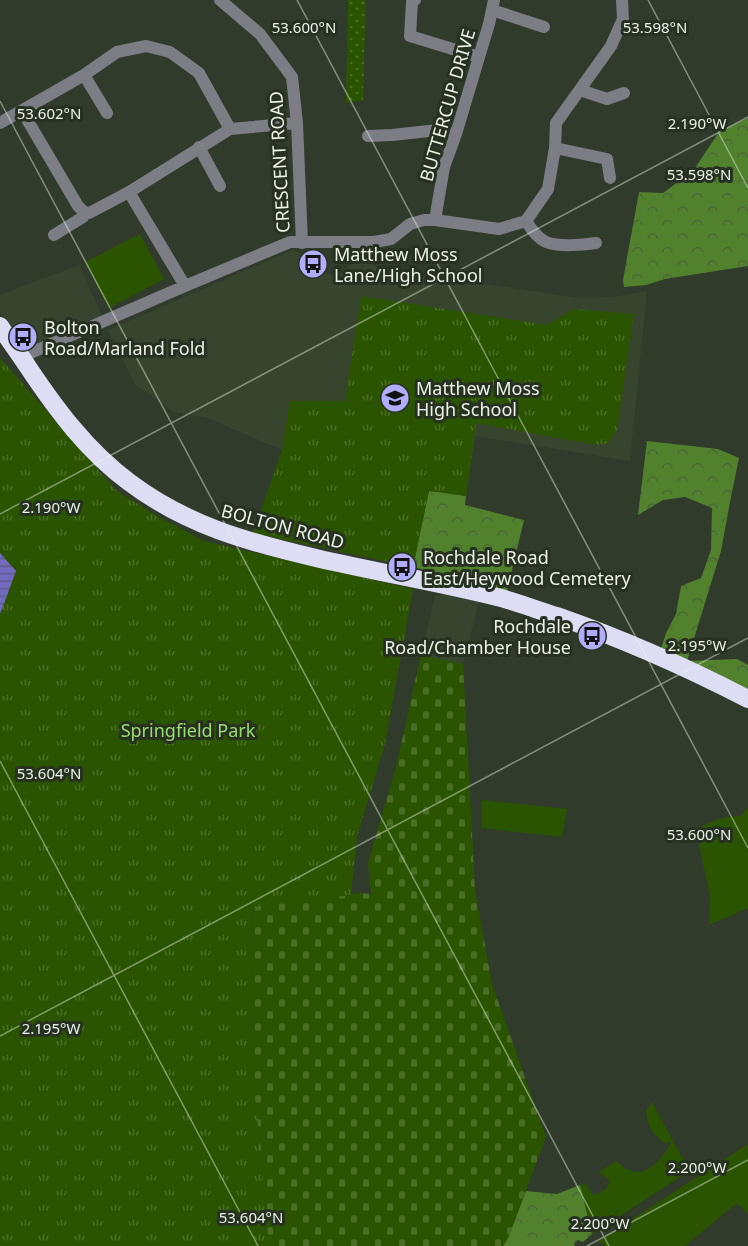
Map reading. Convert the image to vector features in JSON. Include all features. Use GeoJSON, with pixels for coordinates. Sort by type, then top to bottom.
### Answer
{"type":"FeatureCollection","features":[{"type":"Feature","properties":{"kind":"highway","name":"BOLTON ROAD"},"geometry":{"type":"LineString","coordinates":[[0,326],[64,418],[102,460],[136,487],[199,524],[246,541],[500,598],[536,609],[603,633],[704,676],[748,699]]}},
{"type":"Feature","properties":{"kind":"street","name":"CRESCENT ROAD"},"geometry":{"type":"LineString","coordinates":[[221,0],[260,34],[292,77],[297,123],[302,243]]}},
{"type":"Feature","properties":{"kind":"street"},"geometry":{"type":"LineString","coordinates":[[416,0],[412,2],[410,36],[480,57]]}},
{"type":"Feature","properties":{"kind":"street"},"geometry":{"type":"LineString","coordinates":[[21,357],[290,242],[374,242],[391,239],[410,224],[424,220],[499,229],[526,221],[548,189],[555,148],[556,123],[611,46],[623,19],[622,0]]}},
{"type":"Feature","properties":{"kind":"street"},"geometry":{"type":"LineString","coordinates":[[493,5],[544,27]]}},
{"type":"Feature","properties":{"kind":"street","name":"BUTTERCUP DRIVE"},"geometry":{"type":"LineString","coordinates":[[435,220],[444,167],[480,57],[493,5]]}},
{"type":"Feature","properties":{"kind":"street"},"geometry":{"type":"LineString","coordinates":[[0,123],[84,75],[117,51],[146,46],[170,52],[199,73],[230,129]]}},
{"type":"Feature","properties":{"kind":"street"},"geometry":{"type":"LineString","coordinates":[[84,75],[107,113]]}},
{"type":"Feature","properties":{"kind":"street"},"geometry":{"type":"LineString","coordinates":[[580,90],[607,99],[624,93]]}},
{"type":"Feature","properties":{"kind":"street"},"geometry":{"type":"LineString","coordinates":[[22,111],[78,206],[84,212],[89,213],[129,192],[230,129],[297,123]]}},
{"type":"Feature","properties":{"kind":"street"},"geometry":{"type":"LineString","coordinates":[[368,136],[438,130],[456,134]]}},
{"type":"Feature","properties":{"kind":"street"},"geometry":{"type":"LineString","coordinates":[[199,147],[220,186]]}},
{"type":"Feature","properties":{"kind":"street"},"geometry":{"type":"LineString","coordinates":[[555,148],[607,159],[610,178]]}},
{"type":"Feature","properties":{"kind":"street"},"geometry":{"type":"LineString","coordinates":[[129,192],[185,286]]}},
{"type":"Feature","properties":{"kind":"street"},"geometry":{"type":"LineString","coordinates":[[54,235],[83,217],[84,212]]}},
{"type":"Feature","properties":{"kind":"street"},"geometry":{"type":"LineString","coordinates":[[526,221],[534,233],[547,243],[576,246],[596,243]]}},
{"type":"Feature","properties":{"kind":"shaded area","name":"Matthew Moss High School"},"geometry":{"type":"Polygon","coordinates":[[[293,250],[304,255],[318,271],[333,276],[357,259],[381,268],[578,298],[613,297],[647,291],[630,461],[475,436],[466,496],[429,490],[413,567],[253,533],[282,450],[208,418],[174,412],[135,384],[108,330],[293,250]]]}},
{"type":"Feature","properties":{"kind":"shaded area"},"geometry":{"type":"Polygon","coordinates":[[[79,265],[103,318],[25,348],[0,311],[0,295],[79,265]]]}},
{"type":"Feature","properties":{"kind":"shaded area"},"geometry":{"type":"Polygon","coordinates":[[[0,553],[16,571],[0,613],[0,553]]]}},
{"type":"Feature","properties":{"kind":"shaded area"},"geometry":{"type":"Polygon","coordinates":[[[448,594],[479,602],[463,664],[421,655],[435,596],[448,594]]]}},
{"type":"Feature","properties":{"kind":"green space"},"geometry":{"type":"Polygon","coordinates":[[[348,0],[366,0],[363,100],[346,103],[348,0]]]}},
{"type":"Feature","properties":{"kind":"green space"},"geometry":{"type":"Polygon","coordinates":[[[748,118],[748,266],[624,287],[623,280],[639,192],[663,193],[693,171],[719,132],[748,118]]]}},
{"type":"Feature","properties":{"kind":"green space"},"geometry":{"type":"Polygon","coordinates":[[[140,234],[164,279],[109,308],[85,262],[140,234]]]}},
{"type":"Feature","properties":{"kind":"green space"},"geometry":{"type":"Polygon","coordinates":[[[361,296],[547,325],[574,309],[634,314],[617,430],[608,443],[596,445],[476,423],[466,496],[429,491],[413,567],[253,533],[282,450],[290,401],[345,401],[361,296]]]}},
{"type":"Feature","properties":{"kind":"green space","name":"Springfield Park"},"geometry":{"type":"Polygon","coordinates":[[[0,358],[117,491],[159,517],[204,541],[413,589],[385,744],[357,837],[351,895],[253,907],[250,1043],[269,1246],[0,1246],[0,358]]]}},
{"type":"Feature","properties":{"kind":"green space"},"geometry":{"type":"Polygon","coordinates":[[[647,441],[718,449],[739,458],[721,551],[687,661],[737,659],[748,665],[748,692],[661,649],[676,614],[681,586],[701,578],[711,550],[712,508],[685,497],[663,500],[638,515],[647,441]]]}},
{"type":"Feature","properties":{"kind":"green space"},"geometry":{"type":"Polygon","coordinates":[[[429,490],[466,496],[465,505],[524,520],[507,591],[413,567],[429,490]]]}},
{"type":"Feature","properties":{"kind":"green space"},"geometry":{"type":"Polygon","coordinates":[[[421,655],[463,664],[475,890],[492,984],[546,1137],[503,1246],[264,1246],[250,1043],[253,907],[361,893],[371,894],[368,863],[396,767],[421,655]]]}},
{"type":"Feature","properties":{"kind":"green space"},"geometry":{"type":"Polygon","coordinates":[[[482,800],[567,809],[562,837],[482,828],[482,800]]]}},
{"type":"Feature","properties":{"kind":"green space"},"geometry":{"type":"Polygon","coordinates":[[[748,807],[748,908],[709,925],[710,897],[696,829],[723,818],[741,816],[748,807]]]}},
{"type":"Feature","properties":{"kind":"green space"},"geometry":{"type":"Polygon","coordinates":[[[652,1102],[691,1170],[592,1234],[580,1185],[586,1184],[592,1194],[598,1194],[607,1188],[610,1181],[599,1172],[616,1161],[630,1170],[645,1171],[656,1163],[672,1142],[665,1143],[649,1126],[646,1111],[652,1102]]]}},
{"type":"Feature","properties":{"kind":"green space"},"geometry":{"type":"Polygon","coordinates":[[[748,1144],[748,1214],[737,1203],[685,1246],[605,1246],[597,1242],[748,1144]]]}},
{"type":"Feature","properties":{"kind":"green space"},"geometry":{"type":"Polygon","coordinates":[[[580,1185],[592,1234],[583,1242],[578,1240],[574,1243],[575,1246],[503,1246],[526,1191],[557,1194],[580,1185]]]}},
{"type":"Feature","properties":{"kind":"place","name":"Matthew Moss Lane/High School"},"geometry":{"type":"Point","coordinates":[313,264]}},
{"type":"Feature","properties":{"kind":"place","name":"Bolton Road/Marland Fold"},"geometry":{"type":"Point","coordinates":[23,337]}},
{"type":"Feature","properties":{"kind":"place","name":"Matthew Moss High School"},"geometry":{"type":"Point","coordinates":[395,398]}},
{"type":"Feature","properties":{"kind":"place","name":"Rochdale Road East/Heywood Cemetery"},"geometry":{"type":"Point","coordinates":[402,567]}},
{"type":"Feature","properties":{"kind":"place","name":"Rochdale Road/Chamber House"},"geometry":{"type":"Point","coordinates":[592,636]}}]}
